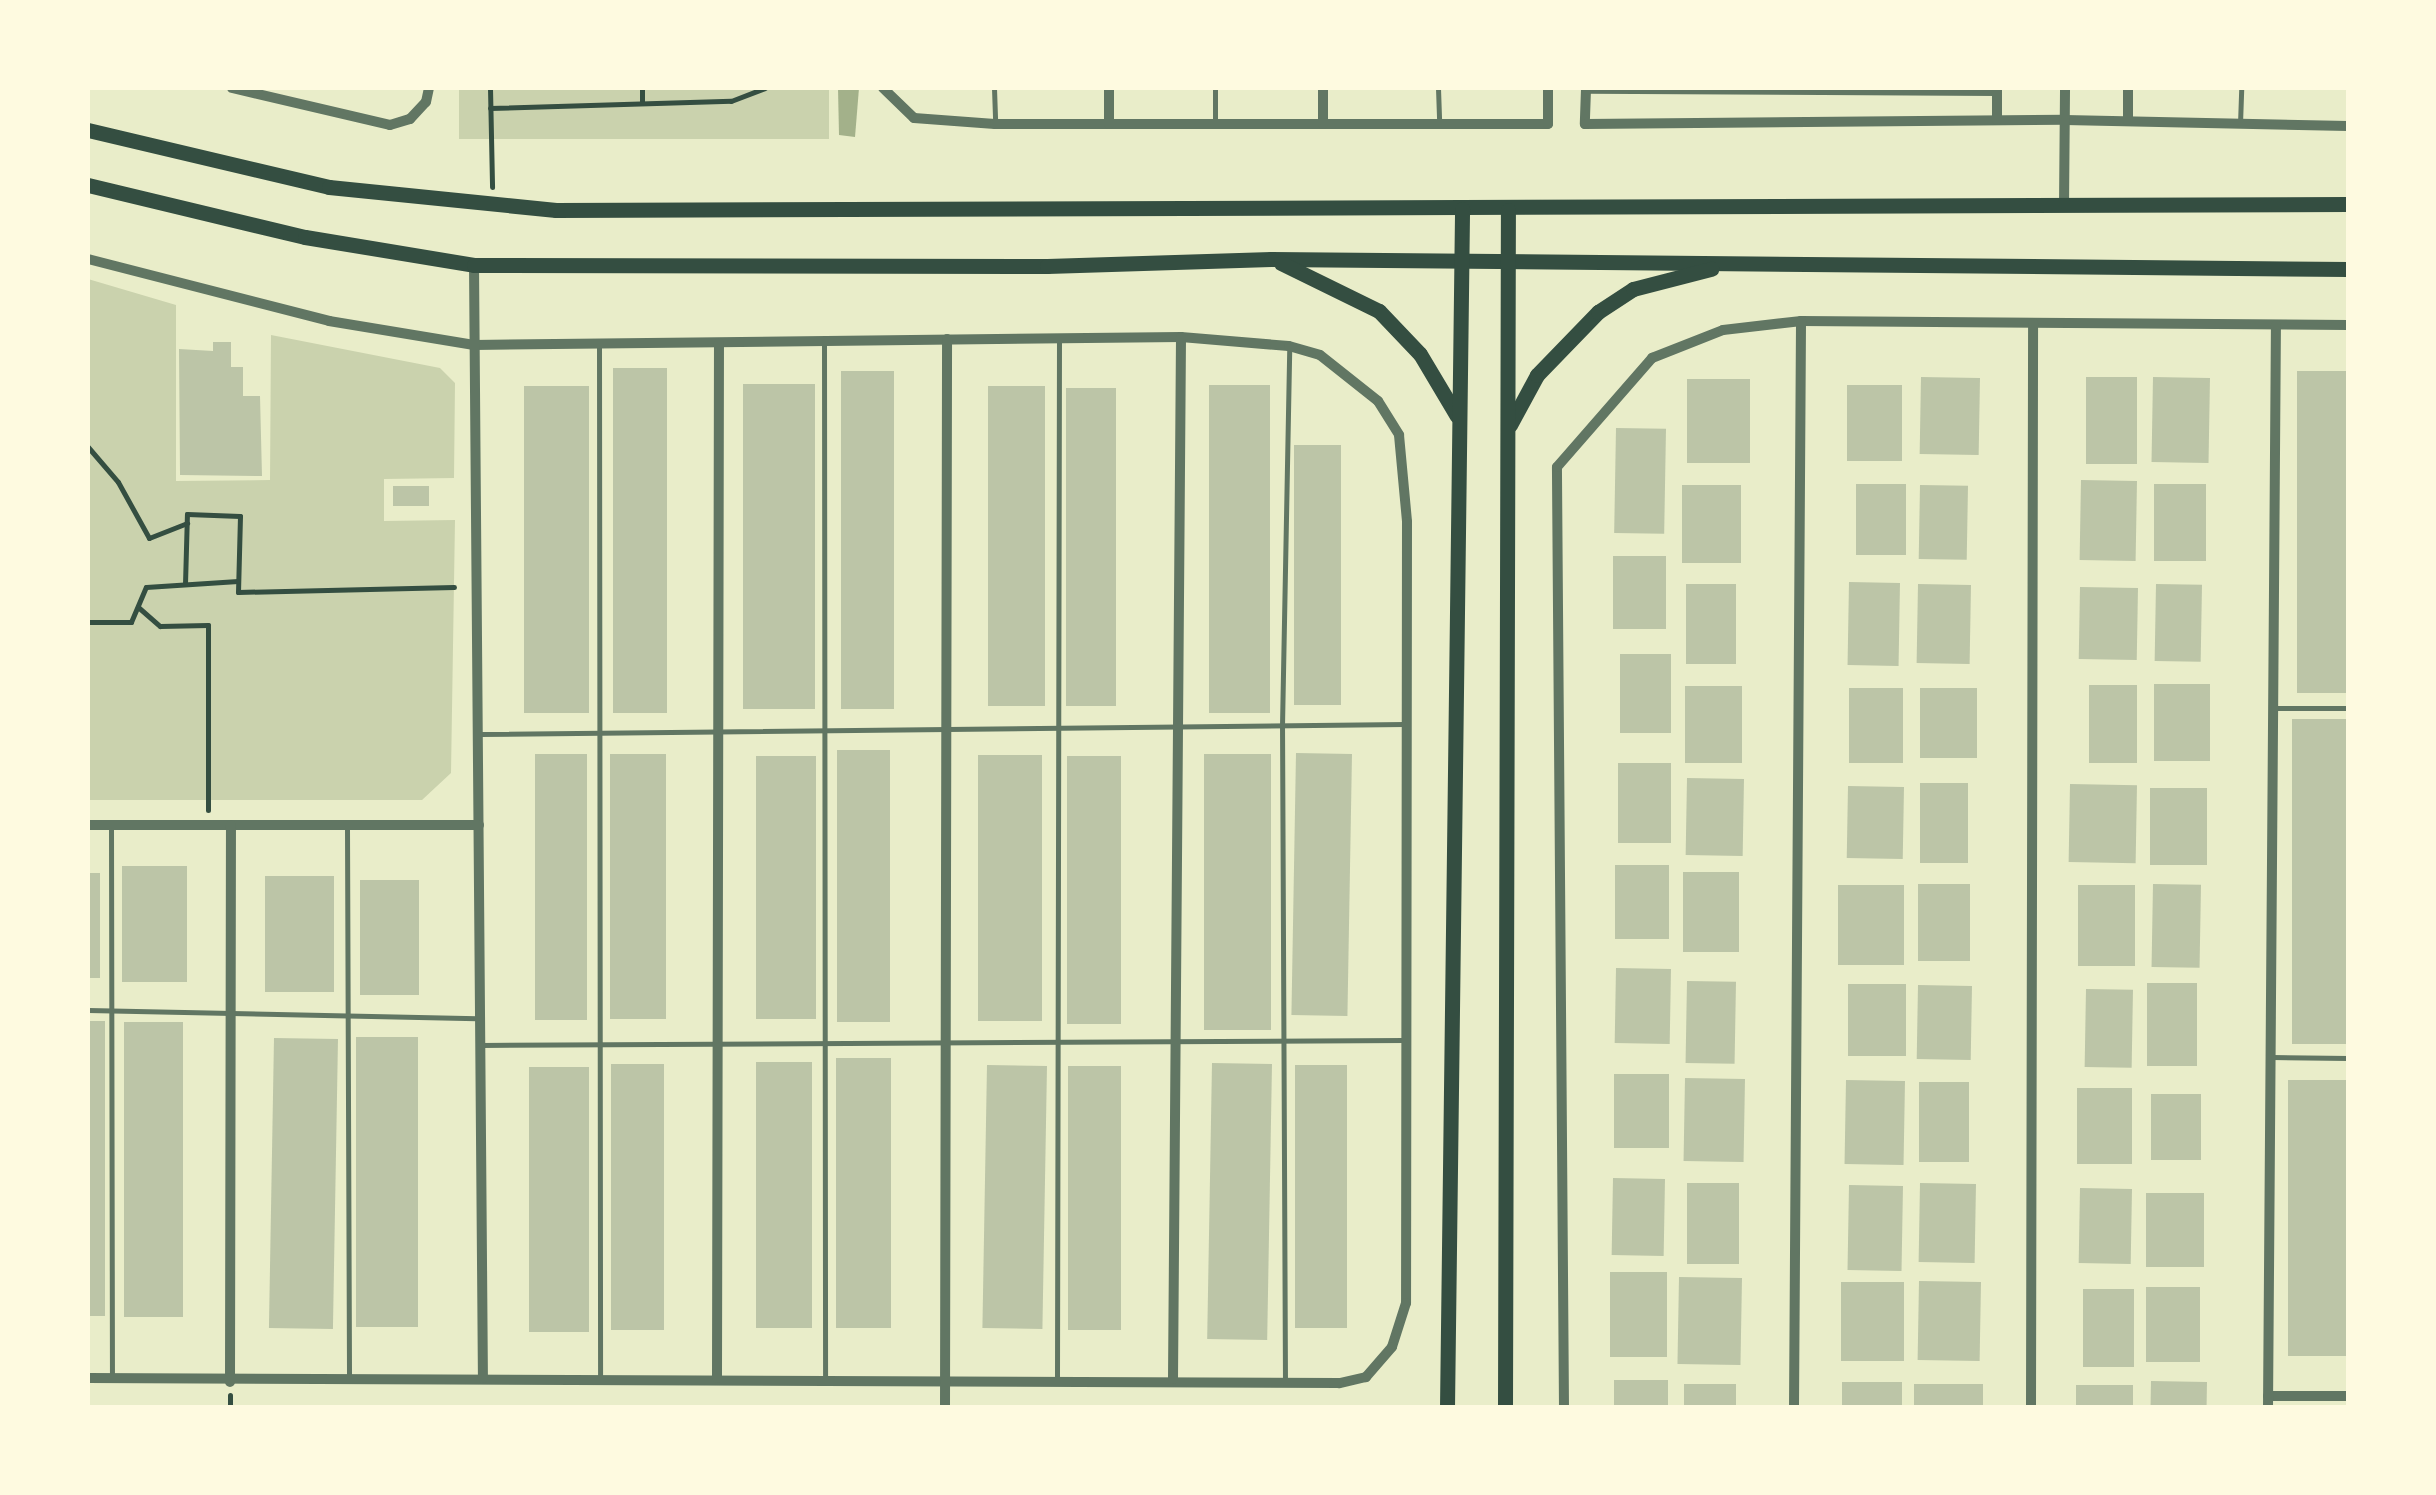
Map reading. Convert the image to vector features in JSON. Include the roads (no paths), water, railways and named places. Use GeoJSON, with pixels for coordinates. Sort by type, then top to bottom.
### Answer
{"type":"FeatureCollection","features":[{"type":"Feature","properties":{"kind":"main road"},"geometry":{"type":"LineString","coordinates":[[88,130],[255,174],[492,205],[1508,210],[2348,204]]}},
{"type":"Feature","properties":{"kind":"main road"},"geometry":{"type":"LineString","coordinates":[[88,185],[305,237],[474,265],[1047,266],[1271,259],[2348,269]]}},
{"type":"Feature","properties":{"kind":"main road"},"geometry":{"type":"LineString","coordinates":[[1446,1408],[1462,209]]}},
{"type":"Feature","properties":{"kind":"main road"},"geometry":{"type":"LineString","coordinates":[[1505,1408],[1508,210]]}},
{"type":"Feature","properties":{"kind":"main road"},"geometry":{"type":"LineString","coordinates":[[1271,259],[1378,311],[1420,354],[1459,420]]}},
{"type":"Feature","properties":{"kind":"main road"},"geometry":{"type":"LineString","coordinates":[[1506,439],[1537,374],[1598,312],[1666,277],[1749,263]]}},
{"type":"Feature","properties":{"kind":"street"},"geometry":{"type":"LineString","coordinates":[[232,88],[390,125],[410,119],[426,102],[429,88]]}},
{"type":"Feature","properties":{"kind":"street"},"geometry":{"type":"LineString","coordinates":[[884,88],[914,118],[995,124],[1548,124],[1548,88]]}},
{"type":"Feature","properties":{"kind":"street"},"geometry":{"type":"LineString","coordinates":[[1109,88],[1109,124]]}},
{"type":"Feature","properties":{"kind":"street"},"geometry":{"type":"LineString","coordinates":[[1323,88],[1323,124]]}},
{"type":"Feature","properties":{"kind":"street"},"geometry":{"type":"LineString","coordinates":[[2064,206],[2065,88]]}},
{"type":"Feature","properties":{"kind":"street"},"geometry":{"type":"LineString","coordinates":[[2128,88],[2128,121]]}},
{"type":"Feature","properties":{"kind":"street"},"geometry":{"type":"LineString","coordinates":[[1997,120],[1997,89],[1586,89],[1585,124],[2065,120],[2348,126]]}},
{"type":"Feature","properties":{"kind":"street"},"geometry":{"type":"LineString","coordinates":[[88,259],[328,321],[474,344],[1180,337],[1289,346],[1352,376],[1400,435],[1407,468],[1406,1303],[1379,1364],[1366,1377],[1339,1383],[349,1376],[230,1382],[88,1378]]}},
{"type":"Feature","properties":{"kind":"street"},"geometry":{"type":"LineString","coordinates":[[474,265],[483,1378]]}},
{"type":"Feature","properties":{"kind":"street"},"geometry":{"type":"LineString","coordinates":[[1794,1408],[1802,322]]}},
{"type":"Feature","properties":{"kind":"street"},"geometry":{"type":"LineString","coordinates":[[1564,1408],[1557,466],[1652,358],[1723,330],[1802,322],[2348,325]]}},
{"type":"Feature","properties":{"kind":"street"},"geometry":{"type":"LineString","coordinates":[[2031,1408],[2033,323]]}},
{"type":"Feature","properties":{"kind":"street"},"geometry":{"type":"LineString","coordinates":[[2276,325],[2268,1402],[2348,1396]]}},
{"type":"Feature","properties":{"kind":"street"},"geometry":{"type":"LineString","coordinates":[[1173,1380],[1180,337]]}},
{"type":"Feature","properties":{"kind":"street"},"geometry":{"type":"LineString","coordinates":[[945,1408],[948,339]]}},
{"type":"Feature","properties":{"kind":"street"},"geometry":{"type":"LineString","coordinates":[[717,1378],[719,342]]}},
{"type":"Feature","properties":{"kind":"street"},"geometry":{"type":"LineString","coordinates":[[88,825],[478,825]]}},
{"type":"Feature","properties":{"kind":"street"},"geometry":{"type":"LineString","coordinates":[[230,825],[230,1382]]}},
{"type":"Feature","properties":{"kind":"lane"},"geometry":{"type":"LineString","coordinates":[[994,88],[995,124]]}},
{"type":"Feature","properties":{"kind":"lane"},"geometry":{"type":"LineString","coordinates":[[1215,88],[1215,124]]}},
{"type":"Feature","properties":{"kind":"lane"},"geometry":{"type":"LineString","coordinates":[[1438,88],[1438,124]]}},
{"type":"Feature","properties":{"kind":"lane"},"geometry":{"type":"LineString","coordinates":[[2240,88],[2240,124]]}},
{"type":"Feature","properties":{"kind":"lane"},"geometry":{"type":"LineString","coordinates":[[1057,1379],[1059,338]]}},
{"type":"Feature","properties":{"kind":"lane"},"geometry":{"type":"LineString","coordinates":[[824,341],[825,1378]]}},
{"type":"Feature","properties":{"kind":"lane"},"geometry":{"type":"LineString","coordinates":[[599,344],[600,1378]]}},
{"type":"Feature","properties":{"kind":"lane"},"geometry":{"type":"LineString","coordinates":[[1285,1382],[1282,726],[1289,346]]}},
{"type":"Feature","properties":{"kind":"lane"},"geometry":{"type":"LineString","coordinates":[[2273,708],[2348,708]]}},
{"type":"Feature","properties":{"kind":"lane"},"geometry":{"type":"LineString","coordinates":[[478,734],[1407,724]]}},
{"type":"Feature","properties":{"kind":"lane"},"geometry":{"type":"LineString","coordinates":[[111,825],[112,1378]]}},
{"type":"Feature","properties":{"kind":"lane"},"geometry":{"type":"LineString","coordinates":[[348,825],[349,1376]]}},
{"type":"Feature","properties":{"kind":"lane"},"geometry":{"type":"LineString","coordinates":[[88,1010],[480,1018]]}},
{"type":"Feature","properties":{"kind":"lane"},"geometry":{"type":"LineString","coordinates":[[480,1046],[1407,1040]]}},
{"type":"Feature","properties":{"kind":"lane"},"geometry":{"type":"LineString","coordinates":[[2271,1057],[2348,1058]]}}]}
